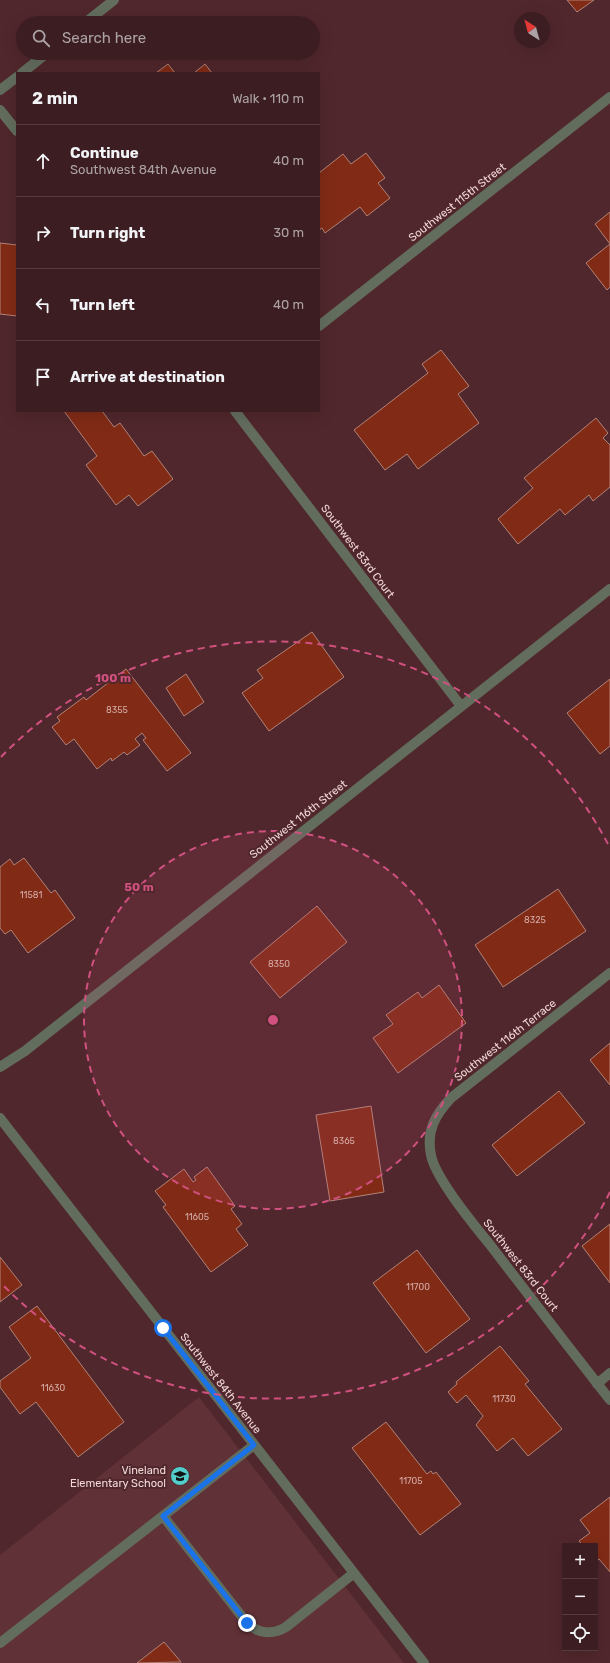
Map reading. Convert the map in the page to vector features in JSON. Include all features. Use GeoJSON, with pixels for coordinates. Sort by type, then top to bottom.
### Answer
{"type":"FeatureCollection","features":[{"type":"Feature","properties":{"kind":"street"},"geometry":{"type":"LineString","coordinates":[[94,16],[114,0]]}},
{"type":"Feature","properties":{"kind":"street"},"geometry":{"type":"LineString","coordinates":[[23,72],[38,60]]}},
{"type":"Feature","properties":{"kind":"street"},"geometry":{"type":"LineString","coordinates":[[0,90],[16,78]]}},
{"type":"Feature","properties":{"kind":"street","name":"Southwest 115th Street"},"geometry":{"type":"LineString","coordinates":[[320,325],[610,97]]}},
{"type":"Feature","properties":{"kind":"street"},"geometry":{"type":"LineString","coordinates":[[0,110],[16,130]]}},
{"type":"Feature","properties":{"kind":"street","name":"Southwest 83rd Court"},"geometry":{"type":"LineString","coordinates":[[236,412],[461,706]]}},
{"type":"Feature","properties":{"kind":"street","name":"Southwest 116th Street"},"geometry":{"type":"LineString","coordinates":[[0,1067],[31,1046],[610,589]]}},
{"type":"Feature","properties":{"kind":"street","name":"Southwest 116th Terrace"},"geometry":{"type":"LineString","coordinates":[[429,1137],[434,1120],[440,1109],[451,1098],[610,973]]}},
{"type":"Feature","properties":{"kind":"street","name":"Southwest 84th Avenue"},"geometry":{"type":"LineString","coordinates":[[0,1118],[424,1663]]}},
{"type":"Feature","properties":{"kind":"street","name":"Southwest 83rd Court"},"geometry":{"type":"LineString","coordinates":[[429,1137],[431,1156],[438,1172],[470,1220],[610,1400]]}},
{"type":"Feature","properties":{"kind":"street"},"geometry":{"type":"LineString","coordinates":[[597,1384],[610,1373]]}},
{"type":"Feature","properties":{"kind":"street"},"geometry":{"type":"LineString","coordinates":[[0,1643],[254,1445]]}},
{"type":"Feature","properties":{"kind":"street"},"geometry":{"type":"LineString","coordinates":[[163,1516],[247,1623],[255,1630],[261,1632],[274,1633],[286,1628],[354,1573]]}},
{"type":"Feature","properties":{"kind":"shaded area","name":"Vineland Elementary School"},"geometry":{"type":"Polygon","coordinates":[[[199,1397],[404,1663],[0,1663],[0,1555],[199,1397]]]}},
{"type":"Feature","properties":{"kind":"building"},"geometry":{"type":"Polygon","coordinates":[[[567,0],[594,0],[577,12],[567,0]]]}},
{"type":"Feature","properties":{"kind":"building"},"geometry":{"type":"Polygon","coordinates":[[[168,64],[174,72],[157,72],[168,64]]]}},
{"type":"Feature","properties":{"kind":"building"},"geometry":{"type":"Polygon","coordinates":[[[205,64],[211,72],[195,72],[205,64]]]}},
{"type":"Feature","properties":{"kind":"building"},"geometry":{"type":"Polygon","coordinates":[[[366,153],[385,178],[378,183],[390,198],[367,216],[360,207],[325,233],[322,228],[320,229],[320,172],[343,154],[351,164],[366,153]]]}},
{"type":"Feature","properties":{"kind":"building"},"geometry":{"type":"Polygon","coordinates":[[[610,212],[610,244],[595,224],[610,212]]]}},
{"type":"Feature","properties":{"kind":"building"},"geometry":{"type":"Polygon","coordinates":[[[0,243],[16,245],[16,316],[0,314],[0,243]]]}},
{"type":"Feature","properties":{"kind":"building"},"geometry":{"type":"Polygon","coordinates":[[[610,244],[610,287],[607,290],[586,263],[610,244]]]}},
{"type":"Feature","properties":{"kind":"building"},"geometry":{"type":"Polygon","coordinates":[[[441,350],[469,386],[458,394],[479,423],[418,469],[407,454],[385,470],[354,430],[428,373],[422,364],[441,350]]]}},
{"type":"Feature","properties":{"kind":"building"},"geometry":{"type":"Polygon","coordinates":[[[65,412],[103,412],[114,427],[120,423],[144,456],[152,451],[173,479],[138,506],[129,495],[116,505],[86,465],[97,456],[65,412]]]}},
{"type":"Feature","properties":{"kind":"building"},"geometry":{"type":"Polygon","coordinates":[[[596,418],[608,433],[603,438],[610,445],[610,487],[593,501],[589,495],[565,515],[560,509],[518,544],[498,519],[533,488],[524,478],[596,418]]]}},
{"type":"Feature","properties":{"kind":"building"},"geometry":{"type":"Polygon","coordinates":[[[312,632],[344,677],[269,731],[242,693],[263,678],[257,670],[312,632]]]}},
{"type":"Feature","properties":{"kind":"building"},"geometry":{"type":"Polygon","coordinates":[[[126,669],[191,753],[167,771],[143,740],[146,738],[142,733],[135,739],[140,745],[127,755],[124,752],[112,761],[111,758],[97,769],[74,739],[66,745],[52,727],[60,721],[57,717],[84,697],[86,700],[126,669]]]}},
{"type":"Feature","properties":{"kind":"building"},"geometry":{"type":"Polygon","coordinates":[[[186,674],[204,702],[184,716],[166,688],[186,674]]]}},
{"type":"Feature","properties":{"kind":"building"},"geometry":{"type":"Polygon","coordinates":[[[610,679],[610,746],[600,754],[567,713],[610,679]]]}},
{"type":"Feature","properties":{"kind":"building"},"geometry":{"type":"Polygon","coordinates":[[[24,858],[51,893],[55,890],[75,918],[28,953],[11,930],[5,934],[0,928],[0,867],[10,859],[14,865],[24,858]]]}},
{"type":"Feature","properties":{"kind":"building"},"geometry":{"type":"Polygon","coordinates":[[[558,889],[586,931],[503,987],[475,945],[558,889]]]}},
{"type":"Feature","properties":{"kind":"building"},"geometry":{"type":"Polygon","coordinates":[[[317,906],[347,942],[280,998],[250,962],[317,906]]]}},
{"type":"Feature","properties":{"kind":"building"},"geometry":{"type":"Polygon","coordinates":[[[439,985],[466,1023],[398,1073],[373,1038],[393,1024],[386,1015],[418,992],[422,998],[439,985]]]}},
{"type":"Feature","properties":{"kind":"building"},"geometry":{"type":"Polygon","coordinates":[[[610,1043],[610,1085],[590,1060],[610,1043]]]}},
{"type":"Feature","properties":{"kind":"building"},"geometry":{"type":"Polygon","coordinates":[[[559,1091],[585,1123],[517,1176],[492,1145],[559,1091]]]}},
{"type":"Feature","properties":{"kind":"building"},"geometry":{"type":"Polygon","coordinates":[[[371,1106],[384,1192],[330,1201],[316,1115],[371,1106]]]}},
{"type":"Feature","properties":{"kind":"building"},"geometry":{"type":"Polygon","coordinates":[[[207,1167],[235,1206],[231,1209],[242,1224],[236,1229],[248,1245],[211,1272],[163,1207],[166,1205],[155,1191],[184,1169],[193,1182],[196,1180],[194,1177],[207,1167]]]}},
{"type":"Feature","properties":{"kind":"building"},"geometry":{"type":"Polygon","coordinates":[[[610,1224],[610,1283],[582,1246],[610,1224]]]}},
{"type":"Feature","properties":{"kind":"building"},"geometry":{"type":"Polygon","coordinates":[[[417,1250],[470,1319],[426,1353],[373,1283],[417,1250]]]}},
{"type":"Feature","properties":{"kind":"building"},"geometry":{"type":"Polygon","coordinates":[[[0,1257],[22,1285],[0,1302],[0,1257]]]}},
{"type":"Feature","properties":{"kind":"building"},"geometry":{"type":"Polygon","coordinates":[[[37,1306],[124,1422],[78,1457],[36,1402],[20,1414],[0,1387],[0,1381],[31,1358],[9,1327],[37,1306]]]}},
{"type":"Feature","properties":{"kind":"building"},"geometry":{"type":"Polygon","coordinates":[[[500,1346],[529,1381],[525,1384],[562,1429],[528,1456],[513,1438],[497,1451],[476,1425],[483,1416],[466,1395],[457,1403],[448,1392],[457,1384],[456,1382],[500,1346]]]}},
{"type":"Feature","properties":{"kind":"building"},"geometry":{"type":"Polygon","coordinates":[[[386,1422],[427,1474],[431,1471],[433,1474],[436,1472],[461,1504],[420,1535],[352,1448],[386,1422]]]}},
{"type":"Feature","properties":{"kind":"building"},"geometry":{"type":"Polygon","coordinates":[[[610,1497],[610,1572],[598,1560],[598,1543],[581,1543],[579,1541],[590,1533],[580,1520],[610,1497]]]}},
{"type":"Feature","properties":{"kind":"building"},"geometry":{"type":"Polygon","coordinates":[[[164,1642],[181,1662],[137,1663],[164,1642]]]}},
{"type":"Feature","properties":{"kind":"place","name":"Vineland Elementary School"},"geometry":{"type":"Point","coordinates":[180,1476]}},
{"type":"Feature","properties":{"kind":"route"},"geometry":{"type":"LineString","coordinates":[[163,1328],[254,1445],[163,1516],[247,1623]]}}]}
